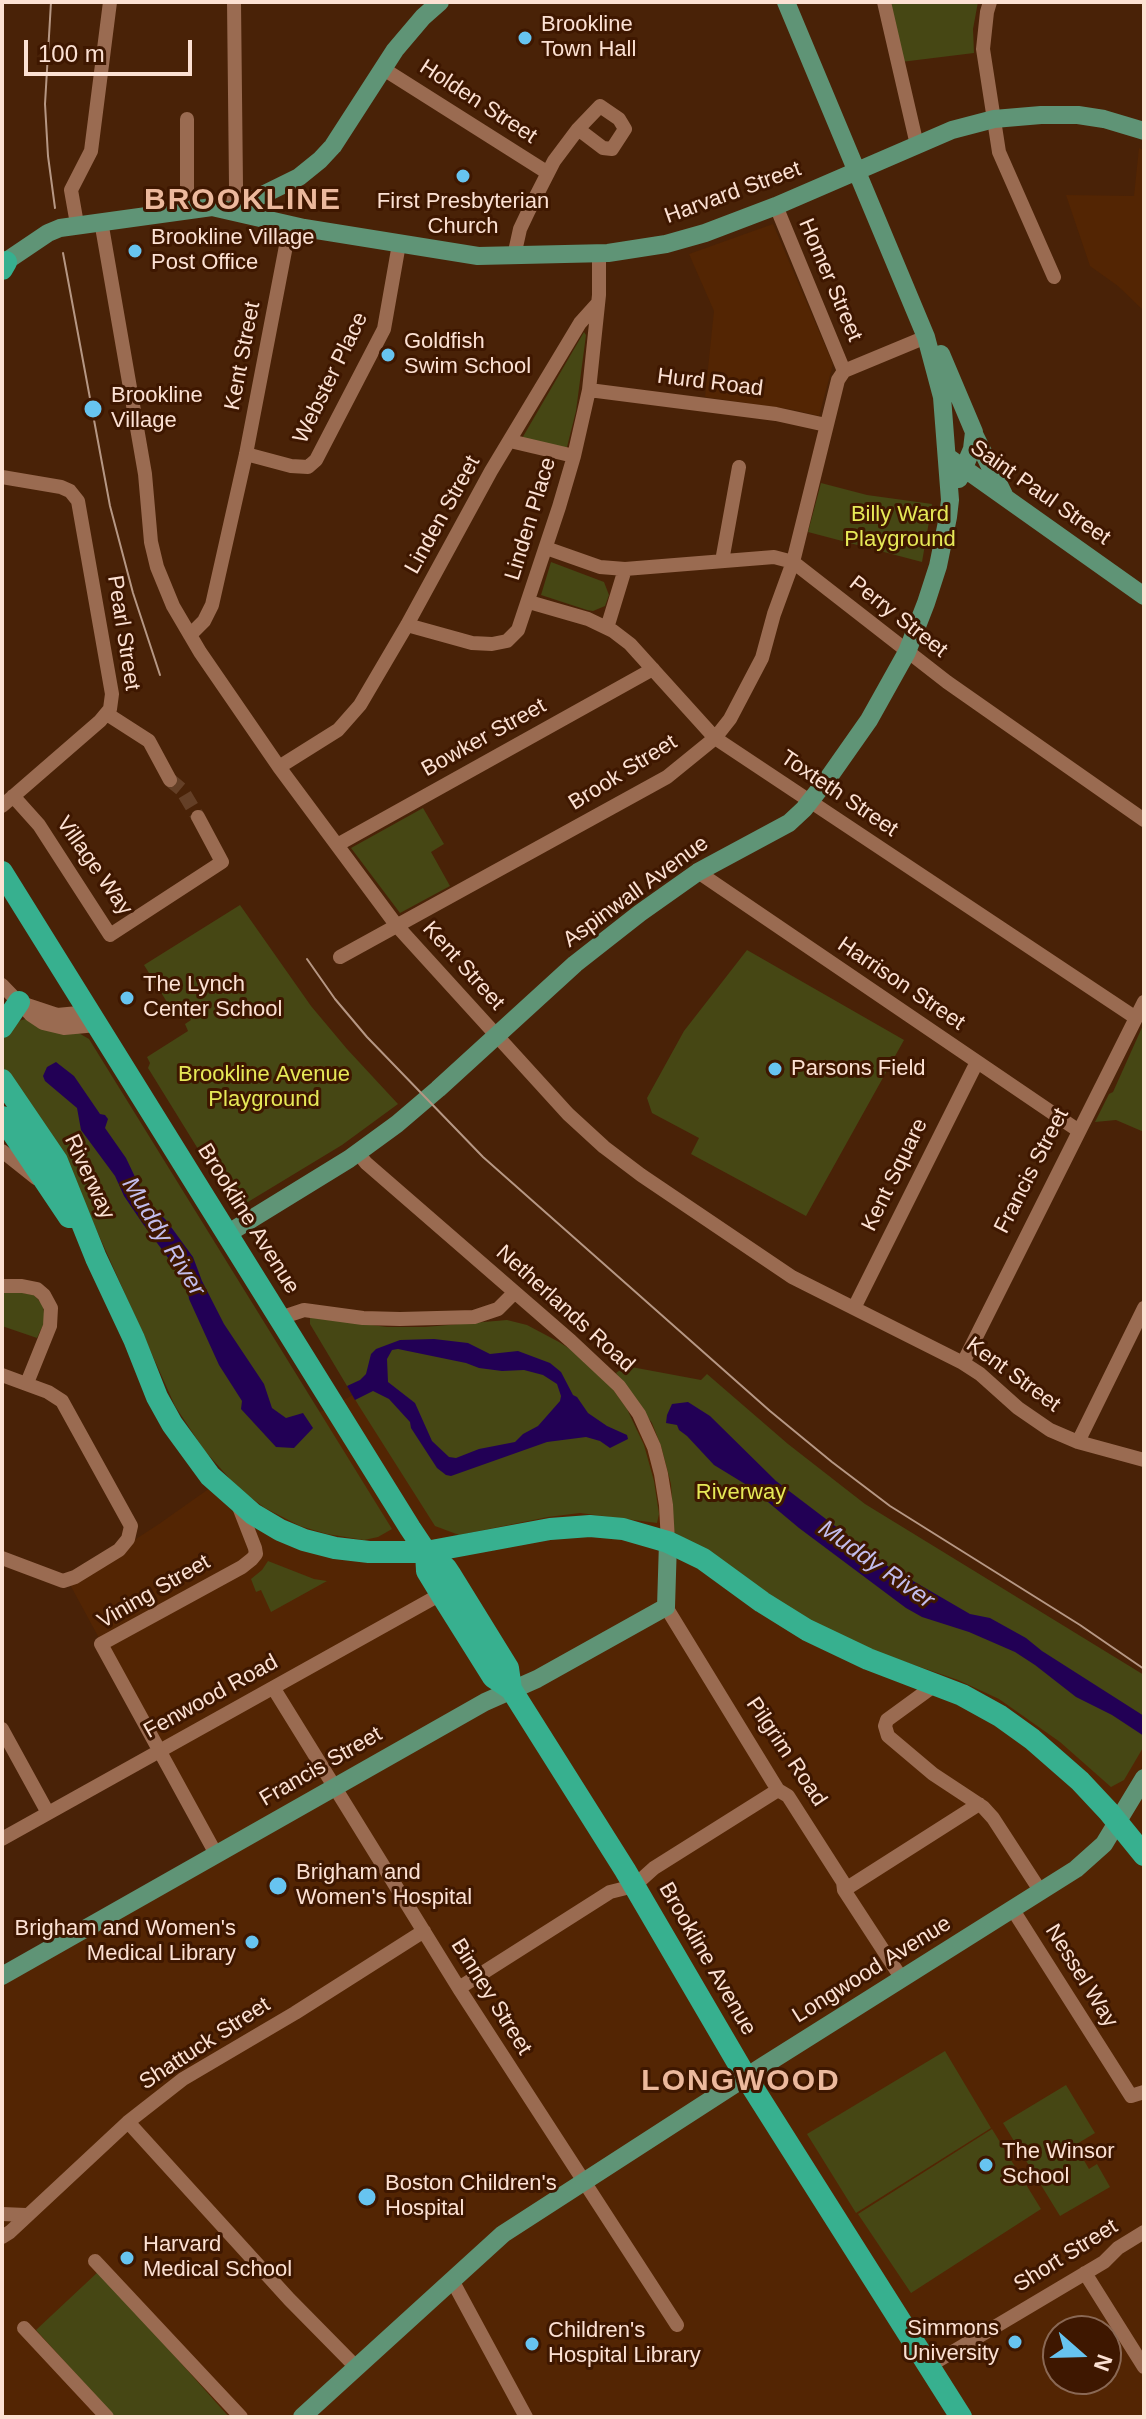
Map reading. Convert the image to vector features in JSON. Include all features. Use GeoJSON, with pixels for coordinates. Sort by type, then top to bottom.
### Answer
{"type":"FeatureCollection","features":[{"type":"Feature","properties":{"kind":"highway","name":"Brookline Avenue"},"geometry":{"type":"LineString","coordinates":[[2,872],[426,1552],[446,1568],[492,1641],[508,1668],[511,1689],[634,1886],[746,2077],[961,2417]]}},
{"type":"Feature","properties":{"kind":"highway"},"geometry":{"type":"LineString","coordinates":[[2,1027],[19,1002]]}},
{"type":"Feature","properties":{"kind":"highway","name":"Riverway"},"geometry":{"type":"LineString","coordinates":[[2,1080],[57,1161],[96,1258],[172,1424],[210,1476],[237,1503],[272,1526],[318,1544],[369,1552],[426,1552],[550,1529],[584,1526],[623,1529],[668,1542],[703,1559],[807,1630],[868,1659],[984,1706],[1016,1727],[1072,1774],[1144,1855]]}},
{"type":"Feature","properties":{"kind":"highway","name":"Riverway"},"geometry":{"type":"LineString","coordinates":[[2,1117],[96,1258]]}},
{"type":"Feature","properties":{"kind":"highway","name":"Brookline Avenue"},"geometry":{"type":"LineString","coordinates":[[426,1552],[427,1571],[441,1594],[493,1677],[511,1689]]}},
{"type":"Feature","properties":{"kind":"main road"},"geometry":{"type":"LineString","coordinates":[[232,210],[313,167],[333,146],[382,68],[414,27],[440,2]]}},
{"type":"Feature","properties":{"kind":"main road","name":"Aspinwall Avenue"},"geometry":{"type":"LineString","coordinates":[[227,1234],[358,1153],[418,1107],[594,948],[698,872],[789,823],[811,801],[869,720],[907,652],[938,566],[950,500],[942,397],[926,337],[786,2]]}},
{"type":"Feature","properties":{"kind":"main road","name":"Harvard Street"},"geometry":{"type":"LineString","coordinates":[[68,226],[214,207],[290,225],[478,256],[599,254],[677,241],[776,206],[952,130],[994,119],[1078,115],[1144,131]]}},
{"type":"Feature","properties":{"kind":"main road"},"geometry":{"type":"LineString","coordinates":[[3,265],[68,226]]}},
{"type":"Feature","properties":{"kind":"main road","name":"Aspinwall Avenue"},"geometry":{"type":"LineString","coordinates":[[926,337],[940,351],[974,434],[972,449],[950,500]]}},
{"type":"Feature","properties":{"kind":"main road"},"geometry":{"type":"LineString","coordinates":[[974,434],[1005,497]]}},
{"type":"Feature","properties":{"kind":"main road","name":"Saint Paul Street"},"geometry":{"type":"LineString","coordinates":[[948,457],[1144,596]]}},
{"type":"Feature","properties":{"kind":"main road"},"geometry":{"type":"LineString","coordinates":[[666,1607],[668,1542]]}},
{"type":"Feature","properties":{"kind":"main road","name":"Francis Street"},"geometry":{"type":"LineString","coordinates":[[2,1976],[485,1702],[537,1679],[666,1607]]}},
{"type":"Feature","properties":{"kind":"main road","name":"Longwood Avenue"},"geometry":{"type":"LineString","coordinates":[[302,2417],[503,2234],[1013,1910],[1094,1855],[1108,1838],[1144,1778]]}},
{"type":"Feature","properties":{"kind":"street"},"geometry":{"type":"LineString","coordinates":[[68,226],[71,190],[91,151],[110,2]]}},
{"type":"Feature","properties":{"kind":"street"},"geometry":{"type":"LineString","coordinates":[[232,210],[236,186],[234,2]]}},
{"type":"Feature","properties":{"kind":"street"},"geometry":{"type":"LineString","coordinates":[[884,2],[917,145]]}},
{"type":"Feature","properties":{"kind":"street"},"geometry":{"type":"LineString","coordinates":[[990,2],[983,49],[999,152],[1054,277]]}},
{"type":"Feature","properties":{"kind":"street","name":"Holden Street"},"geometry":{"type":"LineString","coordinates":[[382,68],[548,173]]}},
{"type":"Feature","properties":{"kind":"street"},"geometry":{"type":"LineString","coordinates":[[187,119],[187,209]]}},
{"type":"Feature","properties":{"kind":"street"},"geometry":{"type":"LineString","coordinates":[[514,256],[520,229],[548,173],[578,129]]}},
{"type":"Feature","properties":{"kind":"street","name":"Homer Street"},"geometry":{"type":"LineString","coordinates":[[776,206],[844,371]]}},
{"type":"Feature","properties":{"kind":"street"},"geometry":{"type":"LineString","coordinates":[[101,221],[145,474],[154,555],[173,606],[190,635]]}},
{"type":"Feature","properties":{"kind":"street","name":"Kent Street"},"geometry":{"type":"LineString","coordinates":[[290,225],[246,454],[212,605],[204,621],[190,635],[279,767],[397,926],[568,1114],[616,1157],[770,1264],[963,1363],[1040,1423],[1078,1442],[1144,1460]]}},
{"type":"Feature","properties":{"kind":"street","name":"Webster Place"},"geometry":{"type":"LineString","coordinates":[[246,454],[291,466],[308,467],[316,460],[384,329],[399,244]]}},
{"type":"Feature","properties":{"kind":"street"},"geometry":{"type":"LineString","coordinates":[[598,303],[599,254]]}},
{"type":"Feature","properties":{"kind":"street","name":"Linden Place"},"geometry":{"type":"LineString","coordinates":[[407,625],[472,643],[507,641],[515,634],[529,602],[574,456],[589,390],[598,303]]}},
{"type":"Feature","properties":{"kind":"street","name":"Linden Street"},"geometry":{"type":"LineString","coordinates":[[279,767],[338,730],[360,705],[485,482],[580,323],[598,303]]}},
{"type":"Feature","properties":{"kind":"street"},"geometry":{"type":"LineString","coordinates":[[844,371],[926,337]]}},
{"type":"Feature","properties":{"kind":"street","name":"Brook Street"},"geometry":{"type":"LineString","coordinates":[[340,957],[667,777],[715,738],[730,719],[762,658],[793,562],[838,380],[844,371]]}},
{"type":"Feature","properties":{"kind":"street","name":"Hurd Road"},"geometry":{"type":"LineString","coordinates":[[589,390],[776,414],[826,425]]}},
{"type":"Feature","properties":{"kind":"street"},"geometry":{"type":"LineString","coordinates":[[510,441],[574,456]]}},
{"type":"Feature","properties":{"kind":"street"},"geometry":{"type":"LineString","coordinates":[[722,561],[739,467]]}},
{"type":"Feature","properties":{"kind":"street","name":"Pearl Street"},"geometry":{"type":"LineString","coordinates":[[2,477],[63,488],[78,501],[112,691],[107,714],[8,801]]}},
{"type":"Feature","properties":{"kind":"street"},"geometry":{"type":"LineString","coordinates":[[546,548],[600,567],[625,569],[774,557],[793,562]]}},
{"type":"Feature","properties":{"kind":"street","name":"Perry Street"},"geometry":{"type":"LineString","coordinates":[[793,562],[947,682],[1144,820]]}},
{"type":"Feature","properties":{"kind":"street"},"geometry":{"type":"LineString","coordinates":[[607,628],[625,569]]}},
{"type":"Feature","properties":{"kind":"street","name":"Toxteth Street"},"geometry":{"type":"LineString","coordinates":[[529,602],[588,619],[607,628],[630,644],[715,738],[1136,1018]]}},
{"type":"Feature","properties":{"kind":"street","name":"Bowker Street"},"geometry":{"type":"LineString","coordinates":[[337,845],[653,669]]}},
{"type":"Feature","properties":{"kind":"street"},"geometry":{"type":"LineString","coordinates":[[107,714],[149,741],[170,780]]}},
{"type":"Feature","properties":{"kind":"street","name":"Village Way"},"geometry":{"type":"LineString","coordinates":[[8,801],[39,825],[110,935],[222,862],[198,817]]}},
{"type":"Feature","properties":{"kind":"street","name":"Harrison Street"},"geometry":{"type":"LineString","coordinates":[[698,872],[1079,1131]]}},
{"type":"Feature","properties":{"kind":"street"},"geometry":{"type":"LineString","coordinates":[[2,985],[19,1002],[58,1015],[93,1019]]}},
{"type":"Feature","properties":{"kind":"street","name":"Francis Street"},"geometry":{"type":"LineString","coordinates":[[963,1363],[1144,1002]]}},
{"type":"Feature","properties":{"kind":"street","name":"Kent Square"},"geometry":{"type":"LineString","coordinates":[[854,1308],[977,1062]]}},
{"type":"Feature","properties":{"kind":"street"},"geometry":{"type":"LineString","coordinates":[[2,1151],[51,1189]]}},
{"type":"Feature","properties":{"kind":"street","name":"Netherlands Road"},"geometry":{"type":"LineString","coordinates":[[358,1153],[610,1376],[639,1414],[653,1443],[661,1474],[668,1542]]}},
{"type":"Feature","properties":{"kind":"street"},"geometry":{"type":"LineString","coordinates":[[2,1286],[37,1289],[51,1308],[50,1326],[27,1383]]}},
{"type":"Feature","properties":{"kind":"street"},"geometry":{"type":"LineString","coordinates":[[280,1318],[304,1310],[363,1318],[474,1317],[498,1309],[514,1293]]}},
{"type":"Feature","properties":{"kind":"street"},"geometry":{"type":"LineString","coordinates":[[1078,1442],[1144,1308]]}},
{"type":"Feature","properties":{"kind":"street"},"geometry":{"type":"LineString","coordinates":[[2,1375],[53,1394],[62,1401],[127,1517],[131,1530],[126,1543],[119,1550],[63,1581],[2,1558]]}},
{"type":"Feature","properties":{"kind":"street","name":"Vining Street"},"geometry":{"type":"LineString","coordinates":[[216,1854],[101,1644],[242,1567],[256,1554],[237,1503]]}},
{"type":"Feature","properties":{"kind":"street","name":"Fenwood Road"},"geometry":{"type":"LineString","coordinates":[[2,1839],[441,1594]]}},
{"type":"Feature","properties":{"kind":"street","name":"Pilgrim Road"},"geometry":{"type":"LineString","coordinates":[[666,1607],[778,1790],[788,1796],[902,1979]]}},
{"type":"Feature","properties":{"kind":"street"},"geometry":{"type":"LineString","coordinates":[[935,1685],[887,1720],[888,1736],[933,1774],[979,1804],[993,1818],[1041,1892]]}},
{"type":"Feature","properties":{"kind":"street","name":"Binney Street"},"geometry":{"type":"LineString","coordinates":[[274,1689],[459,1988],[677,2325]]}},
{"type":"Feature","properties":{"kind":"street"},"geometry":{"type":"LineString","coordinates":[[2,1729],[48,1813]]}},
{"type":"Feature","properties":{"kind":"street"},"geometry":{"type":"LineString","coordinates":[[459,1988],[610,1892],[634,1886],[654,1868],[778,1790]]}},
{"type":"Feature","properties":{"kind":"street"},"geometry":{"type":"LineString","coordinates":[[844,1890],[979,1804]]}},
{"type":"Feature","properties":{"kind":"street","name":"Nessel Way"},"geometry":{"type":"LineString","coordinates":[[1013,1910],[1131,2096],[1144,2092]]}},
{"type":"Feature","properties":{"kind":"street","name":"Shattuck Street"},"geometry":{"type":"LineString","coordinates":[[2,2237],[128,2122],[183,2079],[424,1931]]}},
{"type":"Feature","properties":{"kind":"street"},"geometry":{"type":"LineString","coordinates":[[128,2122],[289,2299],[356,2367]]}},
{"type":"Feature","properties":{"kind":"street"},"geometry":{"type":"LineString","coordinates":[[2,2214],[26,2215]]}},
{"type":"Feature","properties":{"kind":"street","name":"Short Street"},"geometry":{"type":"LineString","coordinates":[[929,2366],[1104,2262],[1118,2248],[1144,2232]]}},
{"type":"Feature","properties":{"kind":"street"},"geometry":{"type":"LineString","coordinates":[[95,2261],[241,2417]]}},
{"type":"Feature","properties":{"kind":"street"},"geometry":{"type":"LineString","coordinates":[[1085,2273],[1144,2367]]}},
{"type":"Feature","properties":{"kind":"street"},"geometry":{"type":"LineString","coordinates":[[452,2280],[526,2417]]}},
{"type":"Feature","properties":{"kind":"street"},"geometry":{"type":"LineString","coordinates":[[24,2328],[107,2417]]}},
{"type":"Feature","properties":{"kind":"shaded area"},"geometry":{"type":"Polygon","coordinates":[[[1139,148],[1144,150],[1144,311],[1118,286],[1090,266],[1066,195],[1134,196],[1139,148]]]}},
{"type":"Feature","properties":{"kind":"shaded area"},"geometry":{"type":"Polygon","coordinates":[[[773,224],[833,364],[819,416],[705,397],[714,311],[689,254],[773,224]]]}},
{"type":"Feature","properties":{"kind":"shaded area"},"geometry":{"type":"Polygon","coordinates":[[[353,1395],[618,1438],[664,1419],[1144,1722],[1144,2417],[2,2417],[2,1976],[216,1854],[67,1579],[119,1550],[299,1431],[320,1412],[353,1395]]]}},
{"type":"Feature","properties":{"kind":"green space"},"geometry":{"type":"Polygon","coordinates":[[[891,2],[978,2],[973,29],[974,53],[901,62],[891,2]]]}},
{"type":"Feature","properties":{"kind":"green space"},"geometry":{"type":"Polygon","coordinates":[[[584,332],[576,411],[566,451],[521,440],[584,332]]]}},
{"type":"Feature","properties":{"kind":"green space","name":"Billy Ward Playground"},"geometry":{"type":"Polygon","coordinates":[[[821,483],[867,495],[932,504],[922,562],[808,532],[821,483]]]}},
{"type":"Feature","properties":{"kind":"green space"},"geometry":{"type":"Polygon","coordinates":[[[551,562],[604,582],[609,595],[605,606],[587,610],[541,595],[551,562]]]}},
{"type":"Feature","properties":{"kind":"green space"},"geometry":{"type":"Polygon","coordinates":[[[423,808],[444,844],[431,852],[450,886],[400,913],[351,848],[423,808]]]}},
{"type":"Feature","properties":{"kind":"green space","name":"Brookline Avenue Playground"},"geometry":{"type":"Polygon","coordinates":[[[240,905],[311,1006],[398,1104],[342,1145],[238,1208],[232,1204],[148,1068],[150,1063],[147,1057],[188,1031],[185,1024],[191,1020],[180,1001],[170,1007],[144,965],[240,905]]]}},
{"type":"Feature","properties":{"kind":"green space","name":"Parsons Field"},"geometry":{"type":"Polygon","coordinates":[[[747,950],[904,1040],[806,1216],[691,1154],[699,1138],[652,1113],[647,1098],[684,1031],[747,950]]]}},
{"type":"Feature","properties":{"kind":"green space"},"geometry":{"type":"Polygon","coordinates":[[[26,1019],[77,1032],[89,1039],[392,1529],[364,1540],[300,1526],[265,1508],[238,1488],[204,1450],[175,1406],[64,1157],[2,1067],[2,1037],[18,1021],[26,1019]]]}},
{"type":"Feature","properties":{"kind":"green space"},"geometry":{"type":"Polygon","coordinates":[[[1144,1023],[1144,1132],[1116,1120],[1095,1122],[1109,1094],[1113,1092],[1144,1023]]]}},
{"type":"Feature","properties":{"kind":"green space"},"geometry":{"type":"Polygon","coordinates":[[[2,1293],[34,1295],[43,1305],[45,1321],[37,1338],[2,1326],[2,1293]]]}},
{"type":"Feature","properties":{"kind":"green space","name":"Riverway"},"geometry":{"type":"Polygon","coordinates":[[[310,1317],[387,1327],[507,1320],[527,1325],[559,1342],[612,1388],[627,1409],[644,1445],[654,1481],[659,1514],[657,1523],[580,1513],[459,1535],[435,1526],[359,1406],[310,1324],[310,1317]]]}},
{"type":"Feature","properties":{"kind":"green space","name":"Riverway"},"geometry":{"type":"Polygon","coordinates":[[[626,1366],[701,1380],[707,1374],[788,1444],[865,1504],[1144,1675],[1144,1746],[1124,1780],[1111,1787],[1060,1742],[999,1699],[958,1680],[859,1646],[804,1619],[733,1568],[674,1532],[671,1484],[661,1446],[652,1423],[616,1373],[626,1366]]]}},
{"type":"Feature","properties":{"kind":"green space"},"geometry":{"type":"Polygon","coordinates":[[[268,1561],[327,1581],[271,1612],[261,1590],[256,1592],[251,1579],[268,1561]]]}},
{"type":"Feature","properties":{"kind":"green space"},"geometry":{"type":"Polygon","coordinates":[[[945,2051],[991,2128],[856,2213],[807,2134],[945,2051]]]}},
{"type":"Feature","properties":{"kind":"green space"},"geometry":{"type":"Polygon","coordinates":[[[1066,2085],[1095,2133],[1075,2145],[1089,2169],[1097,2164],[1110,2187],[1060,2216],[1003,2123],[1066,2085]]]}},
{"type":"Feature","properties":{"kind":"green space"},"geometry":{"type":"Polygon","coordinates":[[[992,2129],[1041,2209],[911,2293],[858,2214],[992,2129]]]}},
{"type":"Feature","properties":{"kind":"green space"},"geometry":{"type":"Polygon","coordinates":[[[434,2176],[441,2178],[439,2185],[427,2192],[420,2191],[422,2183],[434,2176]]]}},
{"type":"Feature","properties":{"kind":"green space"},"geometry":{"type":"Polygon","coordinates":[[[99,2271],[229,2417],[115,2417],[36,2330],[99,2271]]]}},
{"type":"Feature","properties":{"kind":"water","name":"Muddy River"},"geometry":{"type":"Polygon","coordinates":[[[56,1062],[74,1076],[100,1114],[108,1119],[105,1128],[126,1158],[146,1200],[166,1220],[193,1257],[224,1324],[264,1384],[272,1408],[286,1418],[303,1413],[313,1428],[294,1448],[276,1447],[241,1409],[242,1401],[219,1365],[189,1299],[183,1278],[81,1130],[77,1108],[45,1081],[43,1076],[47,1067],[56,1062]]]}},
{"type":"Feature","properties":{"kind":"water"},"geometry":{"type":"Polygon","coordinates":[[[434,1339],[468,1343],[490,1354],[518,1351],[550,1363],[561,1372],[573,1395],[588,1413],[627,1435],[628,1439],[610,1448],[586,1437],[547,1442],[451,1476],[446,1475],[437,1468],[410,1422],[389,1399],[373,1391],[355,1400],[347,1386],[366,1374],[371,1354],[376,1349],[400,1340],[434,1339]],[[398,1349],[392,1350],[387,1359],[388,1382],[415,1403],[432,1441],[449,1457],[456,1458],[479,1449],[515,1442],[538,1426],[560,1401],[557,1384],[543,1375],[524,1370],[479,1368],[398,1349]]]}},
{"type":"Feature","properties":{"kind":"water","name":"Muddy River"},"geometry":{"type":"Polygon","coordinates":[[[688,1402],[710,1416],[776,1481],[889,1567],[970,1614],[990,1618],[1026,1638],[1144,1716],[1144,1736],[1076,1697],[1015,1652],[906,1608],[750,1487],[714,1465],[677,1425],[666,1423],[672,1404],[688,1402]]]}},
{"type":"Feature","properties":{"kind":"tunnel"},"geometry":{"type":"LineString","coordinates":[[170,780],[182,790],[198,817]]}},
{"type":"Feature","properties":{"kind":"tram line"},"geometry":{"type":"LineString","coordinates":[[51,2],[45,104],[55,208]]}},
{"type":"Feature","properties":{"kind":"tram line"},"geometry":{"type":"LineString","coordinates":[[63,253],[110,506],[133,593],[160,675]]}},
{"type":"Feature","properties":{"kind":"tram line"},"geometry":{"type":"LineString","coordinates":[[307,959],[367,1037],[483,1157],[770,1411],[890,1506],[1080,1625],[1144,1669]]}},
{"type":"Feature","properties":{"kind":"place","name":"Brookline Town Hall"},"geometry":{"type":"Point","coordinates":[525,38]}},
{"type":"Feature","properties":{"kind":"place","name":"First Presbyterian Church"},"geometry":{"type":"Point","coordinates":[463,176]}},
{"type":"Feature","properties":{"kind":"place","name":"Brookline Village Post Office"},"geometry":{"type":"Point","coordinates":[135,251]}},
{"type":"Feature","properties":{"kind":"place","name":"Goldfish Swim School"},"geometry":{"type":"Point","coordinates":[388,355]}},
{"type":"Feature","properties":{"kind":"place","name":"Brookline Village"},"geometry":{"type":"Point","coordinates":[93,409]}},
{"type":"Feature","properties":{"kind":"place","name":"The Lynch Center School"},"geometry":{"type":"Point","coordinates":[127,998]}},
{"type":"Feature","properties":{"kind":"place","name":"Parsons Field"},"geometry":{"type":"Point","coordinates":[775,1069]}},
{"type":"Feature","properties":{"kind":"place","name":"Brigham and Women's Hospital"},"geometry":{"type":"Point","coordinates":[278,1886]}},
{"type":"Feature","properties":{"kind":"place","name":"Brigham and Women's Medical Library"},"geometry":{"type":"Point","coordinates":[252,1942]}},
{"type":"Feature","properties":{"kind":"place","name":"The Winsor School"},"geometry":{"type":"Point","coordinates":[986,2165]}},
{"type":"Feature","properties":{"kind":"place","name":"Boston Children's Hospital"},"geometry":{"type":"Point","coordinates":[367,2197]}},
{"type":"Feature","properties":{"kind":"place","name":"Harvard Medical School"},"geometry":{"type":"Point","coordinates":[127,2258]}},
{"type":"Feature","properties":{"kind":"place","name":"Simmons University"},"geometry":{"type":"Point","coordinates":[1015,2342]}},
{"type":"Feature","properties":{"kind":"place","name":"Children's Hospital Library"},"geometry":{"type":"Point","coordinates":[532,2344]}},
{"type":"Feature","properties":{"kind":"district","name":"BROOKLINE"},"geometry":{"type":"Point","coordinates":[243,201]}},
{"type":"Feature","properties":{"kind":"district","name":"LONGWOOD"},"geometry":{"type":"Point","coordinates":[741,2082]}}]}
